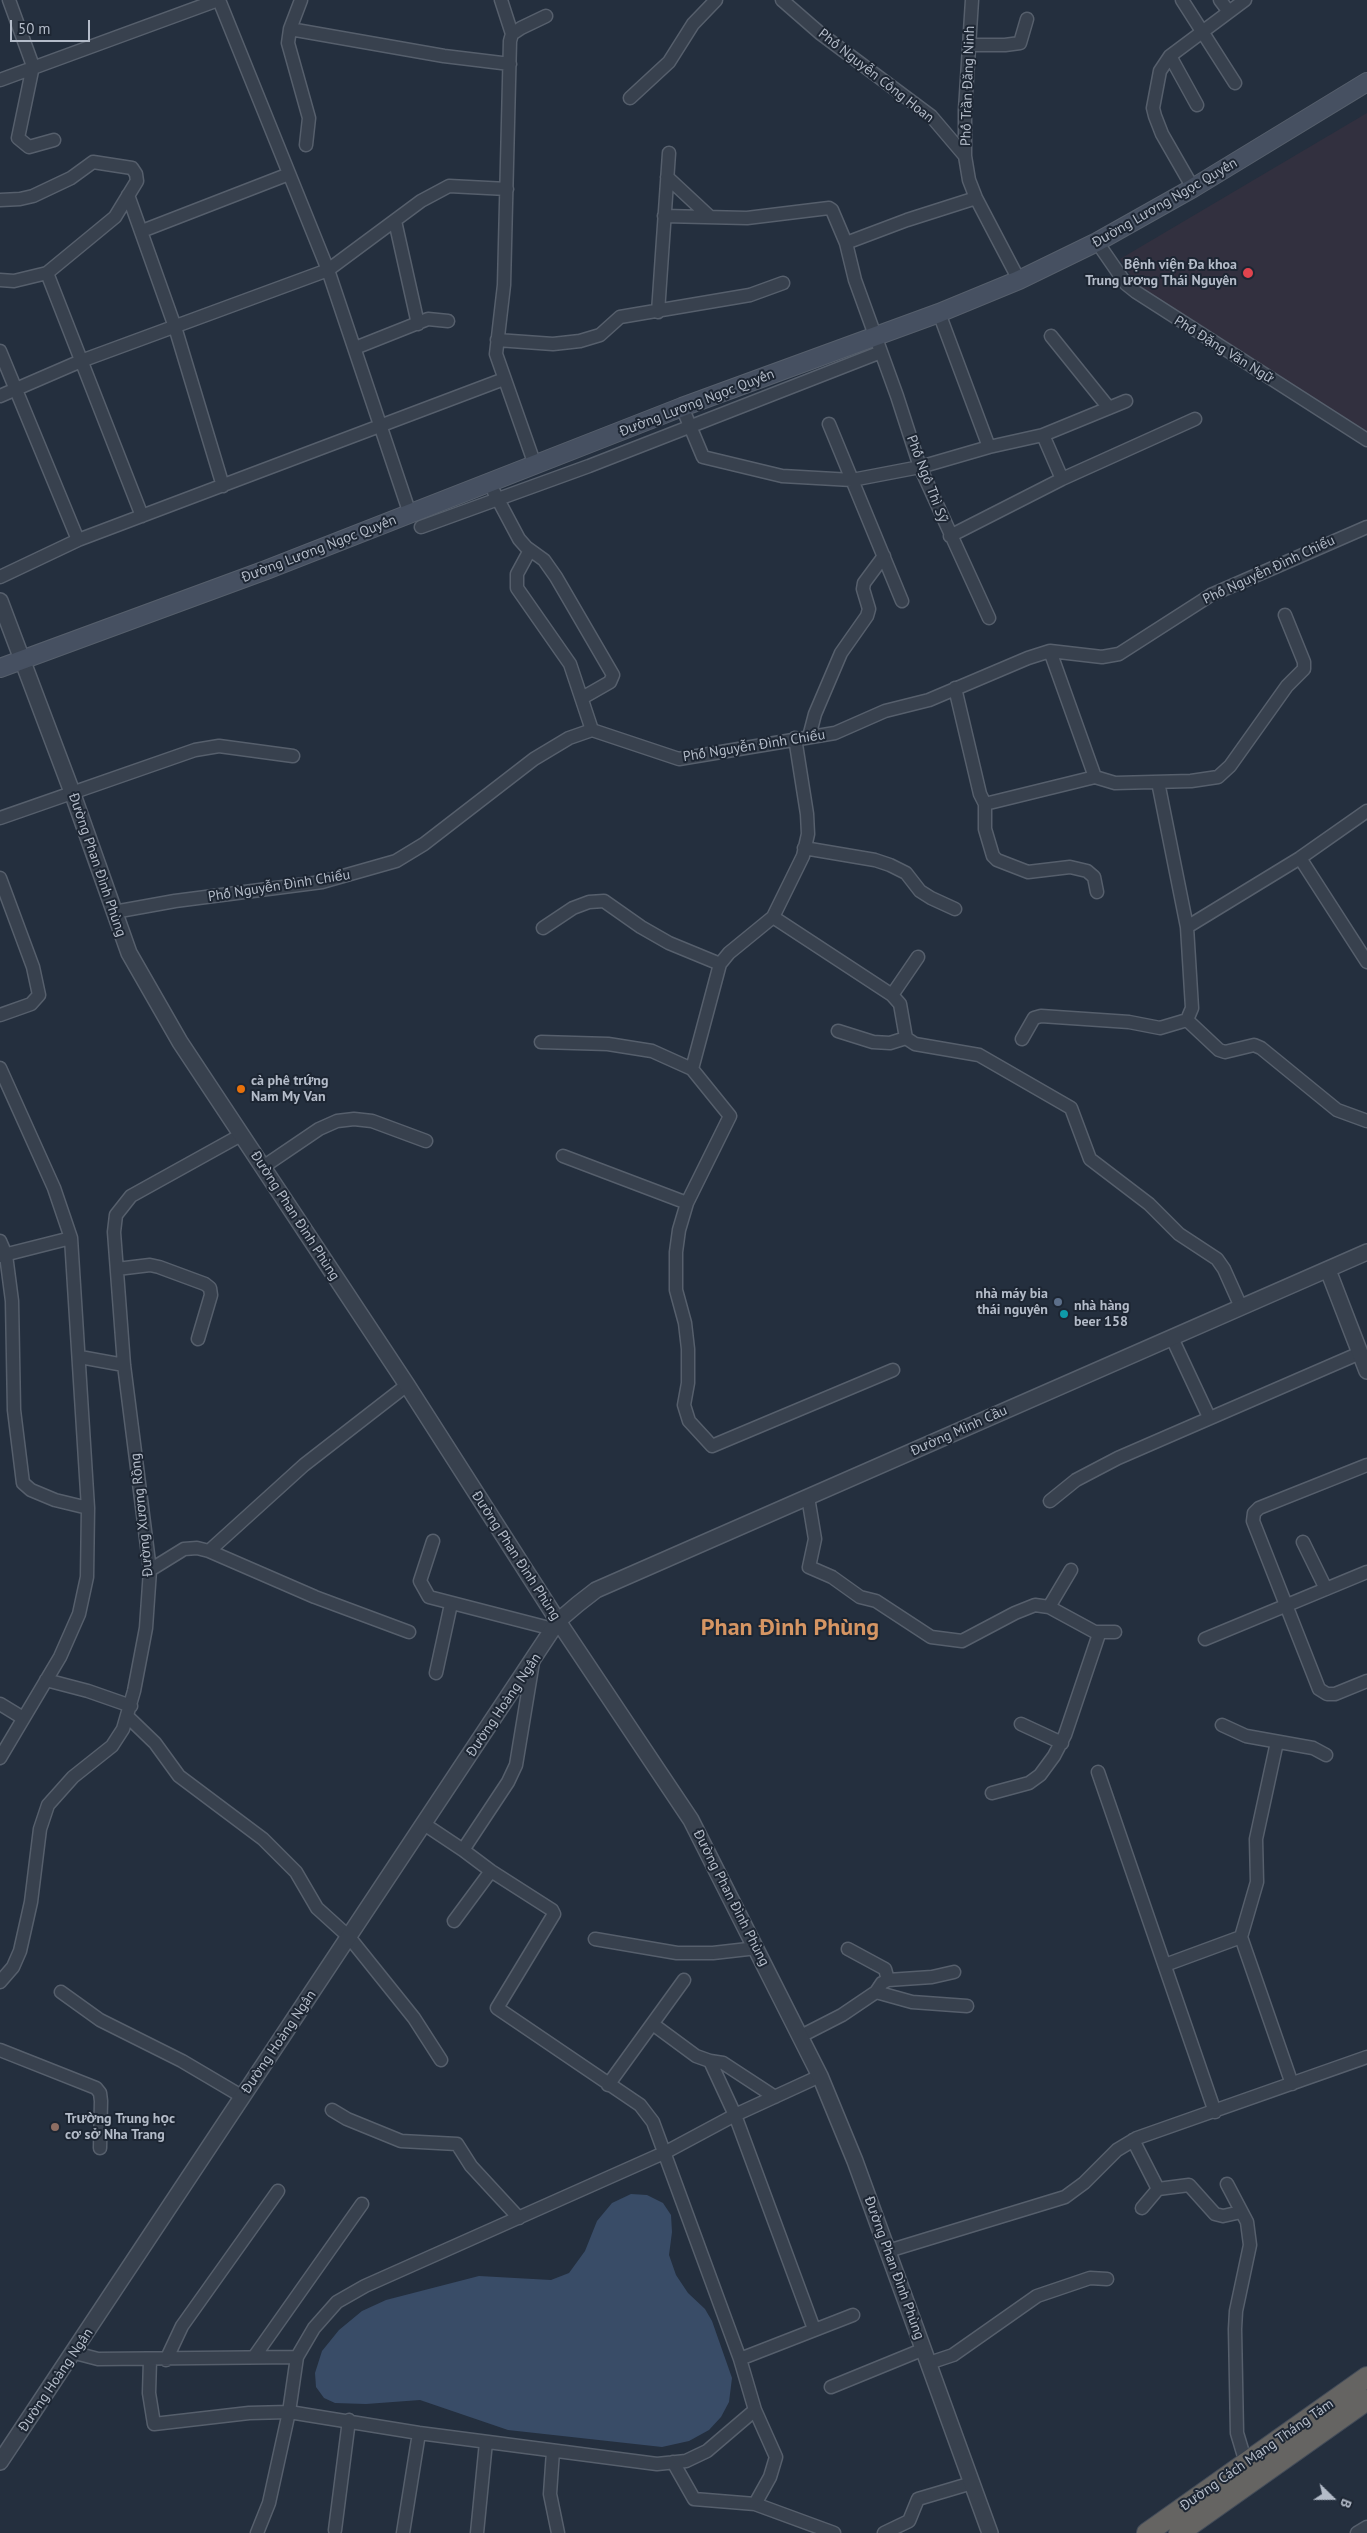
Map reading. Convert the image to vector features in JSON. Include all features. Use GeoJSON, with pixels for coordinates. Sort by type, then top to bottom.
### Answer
{"type":"FeatureCollection","features":[{"type":"Feature","properties":{"kind":"highway","name":"Đường Cách Mạng Tháng Tám"},"geometry":{"type":"LineString","coordinates":[[1147,2533],[1367,2377]]}},
{"type":"Feature","properties":{"kind":"highway","name":"Đường Cách Mạng Tháng Tám"},"geometry":{"type":"LineString","coordinates":[[1179,2533],[1367,2400]]}},
{"type":"Feature","properties":{"kind":"main road","name":"Đường Lương Ngọc Quyến"},"geometry":{"type":"LineString","coordinates":[[0,668],[266,570],[415,521],[493,491],[535,465],[682,407],[878,344],[939,313],[1019,280],[1097,242],[1193,188],[1367,82]]}},
{"type":"Feature","properties":{"kind":"street"},"geometry":{"type":"LineString","coordinates":[[9,0],[33,66],[18,138],[28,147],[54,140]]}},
{"type":"Feature","properties":{"kind":"street"},"geometry":{"type":"LineString","coordinates":[[0,80],[33,66],[218,0],[328,270],[415,521]]}},
{"type":"Feature","properties":{"kind":"street"},"geometry":{"type":"LineString","coordinates":[[301,0],[290,29],[288,43],[309,118],[306,145]]}},
{"type":"Feature","properties":{"kind":"street"},"geometry":{"type":"LineString","coordinates":[[501,0],[512,34],[510,41],[504,285],[496,354],[535,465]]}},
{"type":"Feature","properties":{"kind":"street"},"geometry":{"type":"LineString","coordinates":[[630,98],[669,62],[693,24],[716,0]]}},
{"type":"Feature","properties":{"kind":"street","name":"Phố Trần Đăng Ninh"},"geometry":{"type":"LineString","coordinates":[[972,0],[965,110],[965,156],[969,180],[976,198],[1019,280]]}},
{"type":"Feature","properties":{"kind":"street"},"geometry":{"type":"LineString","coordinates":[[1182,0],[1235,83]]}},
{"type":"Feature","properties":{"kind":"street"},"geometry":{"type":"LineString","coordinates":[[1220,0],[1229,12]]}},
{"type":"Feature","properties":{"kind":"street"},"geometry":{"type":"LineString","coordinates":[[1193,188],[1162,134],[1153,108],[1160,72],[1170,56],[1246,0]]}},
{"type":"Feature","properties":{"kind":"street","name":"Phố Nguyễn Công Hoan"},"geometry":{"type":"LineString","coordinates":[[788,2],[821,34],[931,116],[965,156]]}},
{"type":"Feature","properties":{"kind":"street"},"geometry":{"type":"LineString","coordinates":[[512,34],[546,16]]}},
{"type":"Feature","properties":{"kind":"street"},"geometry":{"type":"LineString","coordinates":[[970,45],[1005,46],[1020,43],[1027,19]]}},
{"type":"Feature","properties":{"kind":"street"},"geometry":{"type":"LineString","coordinates":[[290,29],[444,56],[510,64]]}},
{"type":"Feature","properties":{"kind":"street"},"geometry":{"type":"LineString","coordinates":[[1170,56],[1197,105]]}},
{"type":"Feature","properties":{"kind":"street"},"geometry":{"type":"LineString","coordinates":[[658,312],[669,153]]}},
{"type":"Feature","properties":{"kind":"street"},"geometry":{"type":"LineString","coordinates":[[0,200],[33,196],[71,178],[93,162],[132,168],[136,174],[136,181],[115,217],[47,273],[14,281],[0,280]]}},
{"type":"Feature","properties":{"kind":"street"},"geometry":{"type":"LineString","coordinates":[[142,231],[288,174]]}},
{"type":"Feature","properties":{"kind":"street"},"geometry":{"type":"LineString","coordinates":[[667,177],[710,217]]}},
{"type":"Feature","properties":{"kind":"street"},"geometry":{"type":"LineString","coordinates":[[0,396],[81,361],[328,270],[421,201],[448,186],[507,188]]}},
{"type":"Feature","properties":{"kind":"street"},"geometry":{"type":"LineString","coordinates":[[128,195],[175,327],[223,486]]}},
{"type":"Feature","properties":{"kind":"street"},"geometry":{"type":"LineString","coordinates":[[846,243],[976,198]]}},
{"type":"Feature","properties":{"kind":"street","name":"Phố Ngô Thì Sỹ"},"geometry":{"type":"LineString","coordinates":[[710,217],[747,218],[829,208],[835,214],[846,243],[854,280],[920,467],[988,618]]}},
{"type":"Feature","properties":{"kind":"street"},"geometry":{"type":"LineString","coordinates":[[664,216],[710,217]]}},
{"type":"Feature","properties":{"kind":"street"},"geometry":{"type":"LineString","coordinates":[[395,221],[418,324]]}},
{"type":"Feature","properties":{"kind":"street","name":"Phố Đặng Văn Ngữ"},"geometry":{"type":"LineString","coordinates":[[1097,242],[1126,284],[1136,292],[1367,440]]}},
{"type":"Feature","properties":{"kind":"street"},"geometry":{"type":"LineString","coordinates":[[47,273],[142,516]]}},
{"type":"Feature","properties":{"kind":"street"},"geometry":{"type":"LineString","coordinates":[[497,340],[553,344],[580,340],[600,335],[620,318],[750,295],[783,283]]}},
{"type":"Feature","properties":{"kind":"street"},"geometry":{"type":"LineString","coordinates":[[939,313],[989,446]]}},
{"type":"Feature","properties":{"kind":"street"},"geometry":{"type":"LineString","coordinates":[[355,348],[432,318],[448,321]]}},
{"type":"Feature","properties":{"kind":"street"},"geometry":{"type":"LineString","coordinates":[[1051,336],[1109,408]]}},
{"type":"Feature","properties":{"kind":"street"},"geometry":{"type":"LineString","coordinates":[[582,698],[610,682],[612,675],[556,577],[544,560],[519,539],[493,491],[590,466],[690,426],[878,344]]}},
{"type":"Feature","properties":{"kind":"street"},"geometry":{"type":"LineString","coordinates":[[0,351],[78,540]]}},
{"type":"Feature","properties":{"kind":"street"},"geometry":{"type":"LineString","coordinates":[[0,577],[78,540],[382,427],[504,379]]}},
{"type":"Feature","properties":{"kind":"street"},"geometry":{"type":"LineString","coordinates":[[682,407],[701,454],[706,458],[782,476],[852,480],[920,467],[989,446],[1043,435],[1126,401]]}},
{"type":"Feature","properties":{"kind":"street"},"geometry":{"type":"LineString","coordinates":[[950,536],[1062,479],[1195,419]]}},
{"type":"Feature","properties":{"kind":"street"},"geometry":{"type":"LineString","coordinates":[[829,424],[902,601]]}},
{"type":"Feature","properties":{"kind":"street"},"geometry":{"type":"LineString","coordinates":[[1043,435],[1062,479]]}},
{"type":"Feature","properties":{"kind":"street","name":"Phố Nguyễn Đình Chiểu"},"geometry":{"type":"LineString","coordinates":[[114,912],[175,901],[322,882],[396,861],[424,844],[534,759],[568,738],[592,730],[679,759],[795,738],[835,733],[885,711],[929,700],[1028,658],[1050,651],[1102,657],[1120,654],[1211,595],[1333,540],[1367,527]]}},
{"type":"Feature","properties":{"kind":"street"},"geometry":{"type":"LineString","coordinates":[[530,550],[518,574],[517,588],[570,664],[592,730]]}},
{"type":"Feature","properties":{"kind":"street"},"geometry":{"type":"LineString","coordinates":[[808,737],[815,714],[841,653],[867,616],[869,609],[863,589],[864,583],[884,556]]}},
{"type":"Feature","properties":{"kind":"street","name":"Đường Phan Đình Phùng"},"geometry":{"type":"LineString","coordinates":[[0,601],[72,792],[129,953],[138,970],[180,1042],[407,1385],[556,1625],[691,1820],[757,1948],[820,2076],[888,2251],[990,2533]]}},
{"type":"Feature","properties":{"kind":"street"},"geometry":{"type":"LineString","coordinates":[[985,804],[1095,777],[1115,784],[1218,777],[1230,766],[1287,686],[1304,669],[1304,662],[1285,615]]}},
{"type":"Feature","properties":{"kind":"street"},"geometry":{"type":"LineString","coordinates":[[1050,651],[1095,777]]}},
{"type":"Feature","properties":{"kind":"street"},"geometry":{"type":"LineString","coordinates":[[955,688],[980,794],[985,804],[985,828],[993,856],[998,860],[1028,872],[1070,867],[1087,871],[1094,877],[1097,892]]}},
{"type":"Feature","properties":{"kind":"street"},"geometry":{"type":"LineString","coordinates":[[692,1069],[720,964],[729,953],[773,917],[803,856],[808,834],[807,814],[795,738]]}},
{"type":"Feature","properties":{"kind":"street"},"geometry":{"type":"LineString","coordinates":[[0,818],[72,792],[105,783],[152,764],[195,750],[219,746],[293,756]]}},
{"type":"Feature","properties":{"kind":"street"},"geometry":{"type":"LineString","coordinates":[[1158,782],[1187,927],[1192,1008],[1187,1020]]}},
{"type":"Feature","properties":{"kind":"street"},"geometry":{"type":"LineString","coordinates":[[1187,927],[1300,858],[1367,811]]}},
{"type":"Feature","properties":{"kind":"street"},"geometry":{"type":"LineString","coordinates":[[804,848],[875,860],[890,865],[906,873],[920,891],[955,909]]}},
{"type":"Feature","properties":{"kind":"street"},"geometry":{"type":"LineString","coordinates":[[1300,858],[1367,962]]}},
{"type":"Feature","properties":{"kind":"street"},"geometry":{"type":"LineString","coordinates":[[0,878],[33,968],[40,995],[31,1004],[0,1015]]}},
{"type":"Feature","properties":{"kind":"street"},"geometry":{"type":"LineString","coordinates":[[543,928],[573,908],[589,902],[604,901],[641,927],[669,943],[720,964]]}},
{"type":"Feature","properties":{"kind":"street"},"geometry":{"type":"LineString","coordinates":[[773,917],[892,995],[900,1004],[906,1038],[915,1044],[979,1055],[1071,1108],[1090,1159],[1149,1204],[1179,1234],[1217,1259],[1224,1269],[1241,1308]]}},
{"type":"Feature","properties":{"kind":"street"},"geometry":{"type":"LineString","coordinates":[[892,995],[918,957]]}},
{"type":"Feature","properties":{"kind":"street"},"geometry":{"type":"LineString","coordinates":[[1022,1039],[1034,1018],[1041,1016],[1129,1022],[1160,1028],[1187,1020]]}},
{"type":"Feature","properties":{"kind":"street"},"geometry":{"type":"LineString","coordinates":[[1187,1020],[1219,1050],[1225,1052],[1254,1046],[1261,1048],[1336,1110],[1367,1121]]}},
{"type":"Feature","properties":{"kind":"street"},"geometry":{"type":"LineString","coordinates":[[838,1031],[873,1042],[890,1043],[906,1038]]}},
{"type":"Feature","properties":{"kind":"street"},"geometry":{"type":"LineString","coordinates":[[541,1042],[608,1044],[652,1051],[692,1069],[730,1116],[687,1203],[679,1230],[676,1252],[676,1290],[685,1323],[688,1349],[688,1383],[684,1405],[689,1421],[712,1446],[893,1370]]}},
{"type":"Feature","properties":{"kind":"street"},"geometry":{"type":"LineString","coordinates":[[0,1068],[54,1188],[71,1238],[80,1357],[88,1508],[87,1577],[84,1594],[60,1657],[0,1758]]}},
{"type":"Feature","properties":{"kind":"street"},"geometry":{"type":"LineString","coordinates":[[263,1167],[319,1129],[337,1122],[354,1120],[372,1121],[426,1141]]}},
{"type":"Feature","properties":{"kind":"street","name":"Đường Xương Rồng"},"geometry":{"type":"LineString","coordinates":[[0,1982],[13,1967],[27,1926],[40,1829],[48,1805],[73,1777],[112,1746],[129,1711],[146,1628],[150,1570],[124,1365],[114,1232],[116,1215],[131,1196],[241,1134]]}},
{"type":"Feature","properties":{"kind":"street"},"geometry":{"type":"LineString","coordinates":[[564,1156],[687,1203]]}},
{"type":"Feature","properties":{"kind":"street"},"geometry":{"type":"LineString","coordinates":[[3,1256],[71,1238]]}},
{"type":"Feature","properties":{"kind":"street"},"geometry":{"type":"LineString","coordinates":[[0,1242],[12,1301],[14,1410],[23,1483],[31,1490],[55,1500],[88,1508]]}},
{"type":"Feature","properties":{"kind":"street","name":"Đường Minh Cầu"},"geometry":{"type":"LineString","coordinates":[[556,1625],[596,1590],[1367,1252]]}},
{"type":"Feature","properties":{"kind":"street"},"geometry":{"type":"LineString","coordinates":[[117,1269],[150,1265],[205,1284],[210,1288],[211,1295],[198,1339]]}},
{"type":"Feature","properties":{"kind":"street"},"geometry":{"type":"LineString","coordinates":[[1328,1270],[1367,1371]]}},
{"type":"Feature","properties":{"kind":"street"},"geometry":{"type":"LineString","coordinates":[[1172,1338],[1209,1417]]}},
{"type":"Feature","properties":{"kind":"street"},"geometry":{"type":"LineString","coordinates":[[1050,1501],[1076,1480],[1118,1458],[1360,1353]]}},
{"type":"Feature","properties":{"kind":"street"},"geometry":{"type":"LineString","coordinates":[[80,1357],[124,1365]]}},
{"type":"Feature","properties":{"kind":"street"},"geometry":{"type":"LineString","coordinates":[[209,1551],[304,1466],[407,1385]]}},
{"type":"Feature","properties":{"kind":"street"},"geometry":{"type":"LineString","coordinates":[[1367,1465],[1259,1508],[1254,1513],[1253,1521],[1312,1674],[1323,1693],[1335,1694],[1367,1681]]}},
{"type":"Feature","properties":{"kind":"street"},"geometry":{"type":"LineString","coordinates":[[808,1497],[814,1539],[809,1567],[832,1577],[860,1598],[876,1601],[931,1637],[962,1641],[1028,1606],[1049,1607],[1080,1626],[1099,1634],[1115,1632]]}},
{"type":"Feature","properties":{"kind":"street"},"geometry":{"type":"LineString","coordinates":[[433,1541],[420,1581],[429,1597],[451,1604],[556,1625]]}},
{"type":"Feature","properties":{"kind":"street"},"geometry":{"type":"LineString","coordinates":[[1303,1542],[1326,1589]]}},
{"type":"Feature","properties":{"kind":"street"},"geometry":{"type":"LineString","coordinates":[[150,1570],[184,1549],[197,1548],[209,1551],[315,1597],[409,1632]]}},
{"type":"Feature","properties":{"kind":"street"},"geometry":{"type":"LineString","coordinates":[[1049,1607],[1071,1570]]}},
{"type":"Feature","properties":{"kind":"street"},"geometry":{"type":"LineString","coordinates":[[1205,1639],[1367,1572]]}},
{"type":"Feature","properties":{"kind":"street"},"geometry":{"type":"LineString","coordinates":[[436,1673],[451,1604]]}},
{"type":"Feature","properties":{"kind":"street","name":"Đường Hoàng Ngân"},"geometry":{"type":"LineString","coordinates":[[0,2462],[556,1625]]}},
{"type":"Feature","properties":{"kind":"street"},"geometry":{"type":"LineString","coordinates":[[992,1793],[1029,1783],[1040,1775],[1062,1743],[1099,1634]]}},
{"type":"Feature","properties":{"kind":"street"},"geometry":{"type":"LineString","coordinates":[[463,1850],[508,1782],[516,1765],[533,1662]]}},
{"type":"Feature","properties":{"kind":"street"},"geometry":{"type":"LineString","coordinates":[[46,1680],[88,1690],[129,1711],[180,1776],[239,1820],[274,1850],[296,1872],[324,1917],[349,1937],[414,2018],[442,2060]]}},
{"type":"Feature","properties":{"kind":"street"},"geometry":{"type":"LineString","coordinates":[[0,1704],[24,1718]]}},
{"type":"Feature","properties":{"kind":"street"},"geometry":{"type":"LineString","coordinates":[[1021,1724],[1062,1743]]}},
{"type":"Feature","properties":{"kind":"street"},"geometry":{"type":"LineString","coordinates":[[1222,1725],[1246,1736],[1313,1748],[1326,1755]]}},
{"type":"Feature","properties":{"kind":"street"},"geometry":{"type":"LineString","coordinates":[[1277,1742],[1256,1839],[1257,1882],[1241,1937],[1292,2084]]}},
{"type":"Feature","properties":{"kind":"street"},"geometry":{"type":"LineString","coordinates":[[1098,1772],[1215,2112]]}},
{"type":"Feature","properties":{"kind":"street"},"geometry":{"type":"LineString","coordinates":[[424,1824],[491,1871],[552,1910],[554,1914],[497,2008],[640,2105],[647,2113],[666,2152],[740,2359],[754,2410],[776,2457],[770,2477],[755,2504]]}},
{"type":"Feature","properties":{"kind":"street"},"geometry":{"type":"LineString","coordinates":[[454,1921],[491,1871]]}},
{"type":"Feature","properties":{"kind":"street"},"geometry":{"type":"LineString","coordinates":[[1165,1965],[1241,1937]]}},
{"type":"Feature","properties":{"kind":"street"},"geometry":{"type":"LineString","coordinates":[[595,1939],[677,1953],[713,1953],[757,1948]]}},
{"type":"Feature","properties":{"kind":"street"},"geometry":{"type":"LineString","coordinates":[[848,1948],[885,1969],[888,1980]]}},
{"type":"Feature","properties":{"kind":"street"},"geometry":{"type":"LineString","coordinates":[[801,2036],[842,2015],[876,1992],[882,1982],[932,1977],[954,1972]]}},
{"type":"Feature","properties":{"kind":"street"},"geometry":{"type":"LineString","coordinates":[[608,2085],[654,2025],[684,1980]]}},
{"type":"Feature","properties":{"kind":"street"},"geometry":{"type":"LineString","coordinates":[[61,1992],[100,2020],[182,2061],[243,2097]]}},
{"type":"Feature","properties":{"kind":"street"},"geometry":{"type":"LineString","coordinates":[[876,1992],[912,2002],[967,2006]]}},
{"type":"Feature","properties":{"kind":"street"},"geometry":{"type":"LineString","coordinates":[[654,2025],[696,2056],[723,2063],[774,2097]]}},
{"type":"Feature","properties":{"kind":"street"},"geometry":{"type":"LineString","coordinates":[[0,2050],[96,2088],[100,2093],[101,2101],[100,2148]]}},
{"type":"Feature","properties":{"kind":"street"},"geometry":{"type":"LineString","coordinates":[[888,2251],[1066,2197],[1084,2183],[1117,2150],[1133,2140],[1367,2057]]}},
{"type":"Feature","properties":{"kind":"street"},"geometry":{"type":"LineString","coordinates":[[710,2061],[734,2115],[814,2329]]}},
{"type":"Feature","properties":{"kind":"street"},"geometry":{"type":"LineString","coordinates":[[257,2533],[269,2503],[288,2412],[297,2357],[314,2328],[337,2302],[365,2286],[666,2152],[734,2115],[820,2076]]}},
{"type":"Feature","properties":{"kind":"street"},"geometry":{"type":"LineString","coordinates":[[332,2110],[347,2119],[401,2141],[457,2144],[472,2166],[519,2218]]}},
{"type":"Feature","properties":{"kind":"street"},"geometry":{"type":"LineString","coordinates":[[1133,2140],[1158,2189]]}},
{"type":"Feature","properties":{"kind":"street"},"geometry":{"type":"LineString","coordinates":[[1227,2184],[1249,2229],[1250,2245],[1236,2311],[1237,2434],[1246,2463]]}},
{"type":"Feature","properties":{"kind":"street"},"geometry":{"type":"LineString","coordinates":[[1142,2208],[1158,2189],[1189,2185],[1215,2214],[1223,2216],[1241,2212]]}},
{"type":"Feature","properties":{"kind":"street"},"geometry":{"type":"LineString","coordinates":[[166,2360],[182,2326],[278,2191]]}},
{"type":"Feature","properties":{"kind":"street"},"geometry":{"type":"LineString","coordinates":[[254,2357],[362,2204]]}},
{"type":"Feature","properties":{"kind":"street"},"geometry":{"type":"LineString","coordinates":[[831,2387],[926,2356],[953,2355],[1037,2296],[1090,2278],[1107,2279]]}},
{"type":"Feature","properties":{"kind":"street"},"geometry":{"type":"LineString","coordinates":[[740,2359],[853,2315]]}},
{"type":"Feature","properties":{"kind":"street"},"geometry":{"type":"LineString","coordinates":[[74,2353],[98,2359],[150,2360],[297,2357]]}},
{"type":"Feature","properties":{"kind":"street"},"geometry":{"type":"LineString","coordinates":[[150,2360],[149,2393],[154,2424],[249,2413],[288,2412],[349,2420],[419,2433],[657,2464],[686,2461],[707,2451],[754,2410]]}},
{"type":"Feature","properties":{"kind":"street"},"geometry":{"type":"LineString","coordinates":[[335,2530],[349,2420]]}},
{"type":"Feature","properties":{"kind":"street"},"geometry":{"type":"LineString","coordinates":[[403,2533],[419,2433]]}},
{"type":"Feature","properties":{"kind":"street"},"geometry":{"type":"LineString","coordinates":[[477,2533],[486,2442]]}},
{"type":"Feature","properties":{"kind":"street"},"geometry":{"type":"LineString","coordinates":[[553,2451],[550,2494],[558,2533]]}},
{"type":"Feature","properties":{"kind":"street"},"geometry":{"type":"LineString","coordinates":[[673,2462],[694,2499],[755,2504],[808,2529],[834,2533]]}},
{"type":"Feature","properties":{"kind":"street"},"geometry":{"type":"LineString","coordinates":[[884,2533],[909,2521],[918,2499],[972,2483]]}},
{"type":"Feature","properties":{"kind":"street"},"geometry":{"type":"LineString","coordinates":[[1357,2533],[1367,2527]]}},
{"type":"Feature","properties":{"kind":"shaded area","name":"Bệnh viện Đa khoa Trung ương Thái Nguyên"},"geometry":{"type":"Polygon","coordinates":[[[1367,113],[1367,434],[1139,288],[1120,259],[1367,113]]]}},
{"type":"Feature","properties":{"kind":"water"},"geometry":{"type":"Polygon","coordinates":[[[631,2194],[647,2195],[663,2203],[671,2215],[672,2232],[669,2255],[676,2275],[688,2293],[705,2309],[712,2321],[732,2378],[729,2402],[721,2417],[709,2430],[689,2441],[662,2447],[508,2430],[420,2400],[366,2404],[335,2403],[324,2398],[316,2387],[315,2373],[322,2351],[339,2330],[362,2311],[386,2300],[479,2276],[551,2280],[569,2273],[585,2251],[597,2221],[612,2203],[631,2194]]]}},
{"type":"Feature","properties":{"kind":"place","name":"Bệnh viện Đa khoa Trung ương Thái Nguyên"},"geometry":{"type":"Point","coordinates":[1248,273]}},
{"type":"Feature","properties":{"kind":"place","name":"cà phê trứng Nam My Van"},"geometry":{"type":"Point","coordinates":[241,1089]}},
{"type":"Feature","properties":{"kind":"place","name":"nhà máy bia thái nguyên"},"geometry":{"type":"Point","coordinates":[1058,1302]}},
{"type":"Feature","properties":{"kind":"place","name":"nhà hàng beer 158"},"geometry":{"type":"Point","coordinates":[1064,1314]}},
{"type":"Feature","properties":{"kind":"place","name":"Trường Trung học cơ sở Nha Trang"},"geometry":{"type":"Point","coordinates":[55,2127]}},
{"type":"Feature","properties":{"kind":"district","name":"Phan Đình Phùng"},"geometry":{"type":"Point","coordinates":[790,1628]}}]}
